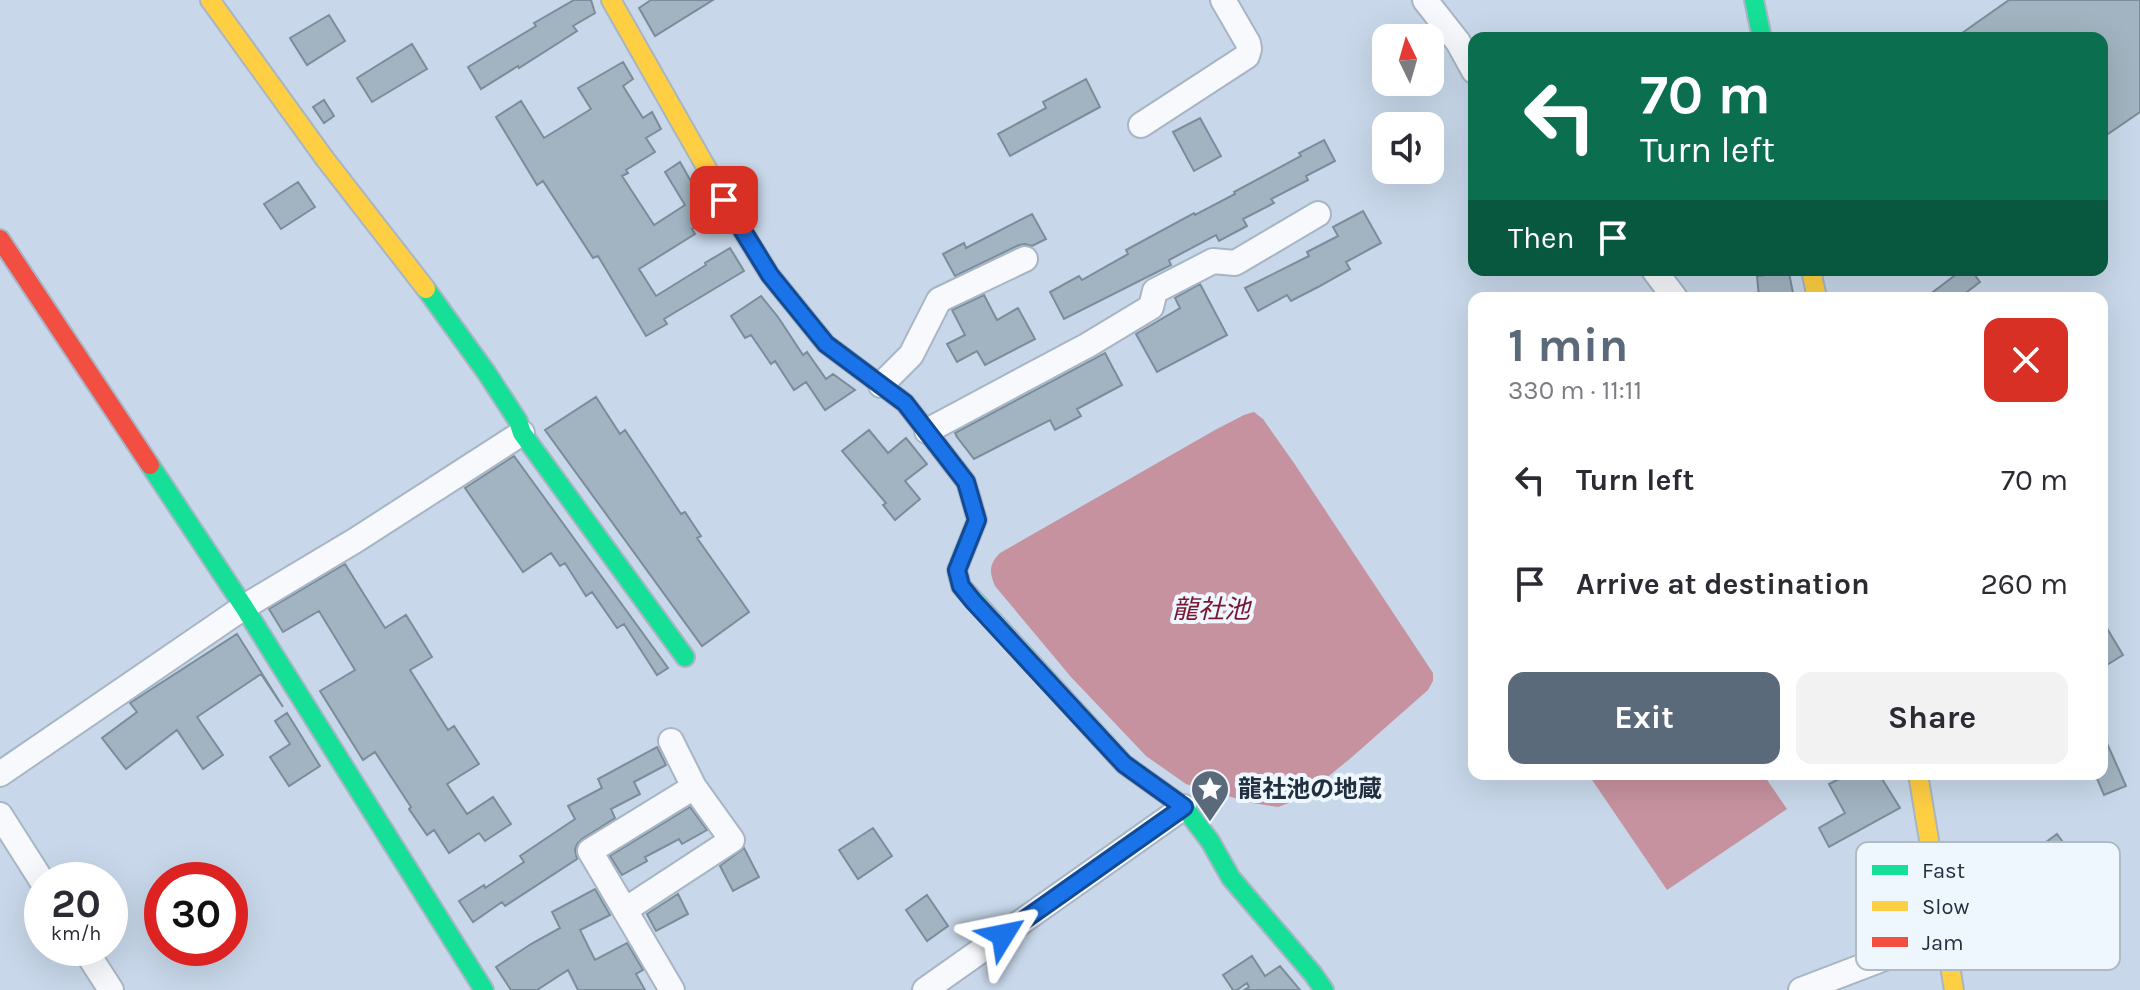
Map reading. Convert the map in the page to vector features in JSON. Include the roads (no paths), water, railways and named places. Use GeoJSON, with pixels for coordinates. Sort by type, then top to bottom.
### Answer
{"type":"FeatureCollection","features":[{"type":"Feature","properties":{"kind":"street"},"geometry":{"type":"LineString","coordinates":[[210,0],[477,360],[518,421],[522,433],[685,657]]}},
{"type":"Feature","properties":{"kind":"street"},"geometry":{"type":"LineString","coordinates":[[611,0],[770,275],[826,344],[905,403],[966,482],[977,520],[957,570],[961,586],[1124,764],[1184,807],[1210,841],[1231,878],[1324,990]]}},
{"type":"Feature","properties":{"kind":"street"},"geometry":{"type":"LineString","coordinates":[[1141,125],[1247,56],[1248,43],[1223,0]]}},
{"type":"Feature","properties":{"kind":"street"},"geometry":{"type":"LineString","coordinates":[[1425,0],[1458,42],[1468,60]]}},
{"type":"Feature","properties":{"kind":"street"},"geometry":{"type":"LineString","coordinates":[[1754,0],[1761,32]]}},
{"type":"Feature","properties":{"kind":"street"},"geometry":{"type":"LineString","coordinates":[[927,431],[1088,345],[1151,307],[1155,291],[1213,261],[1235,263],[1318,214]]}},
{"type":"Feature","properties":{"kind":"street"},"geometry":{"type":"LineString","coordinates":[[0,239],[244,607],[484,990]]}},
{"type":"Feature","properties":{"kind":"street"},"geometry":{"type":"LineString","coordinates":[[881,385],[911,355],[939,300],[1025,259]]}},
{"type":"Feature","properties":{"kind":"street"},"geometry":{"type":"LineString","coordinates":[[0,774],[244,607],[356,540],[522,433]]}},
{"type":"Feature","properties":{"kind":"street"},"geometry":{"type":"LineString","coordinates":[[625,910],[732,840],[694,787],[671,741]]}},
{"type":"Feature","properties":{"kind":"street"},"geometry":{"type":"LineString","coordinates":[[1919,780],[1929,842]]}},
{"type":"Feature","properties":{"kind":"street"},"geometry":{"type":"LineString","coordinates":[[672,990],[590,851],[694,787]]}},
{"type":"Feature","properties":{"kind":"street"},"geometry":{"type":"LineString","coordinates":[[925,990],[1184,807]]}},
{"type":"Feature","properties":{"kind":"street"},"geometry":{"type":"LineString","coordinates":[[0,815],[30,862]]}},
{"type":"Feature","properties":{"kind":"street"},"geometry":{"type":"LineString","coordinates":[[96,966],[111,990]]}},
{"type":"Feature","properties":{"kind":"street"},"geometry":{"type":"LineString","coordinates":[[1801,990],[1856,969]]}},
{"type":"Feature","properties":{"kind":"street"},"geometry":{"type":"LineString","coordinates":[[1951,970],[1954,990]]}},
{"type":"Feature","properties":{"kind":"water","name":"龍社池"},"geometry":{"type":"Polygon","coordinates":[[[1254,412],[1263,419],[1294,463],[1433,673],[1428,690],[1352,757],[1302,798],[1278,807],[1252,803],[1186,784],[1146,756],[1071,677],[995,586],[991,572],[1000,553],[1215,430],[1254,412]]]}},
{"type":"Feature","properties":{"kind":"water"},"geometry":{"type":"Polygon","coordinates":[[[1592,780],[1767,780],[1787,809],[1667,890],[1592,780]]]}},
{"type":"Feature","properties":{"kind":"place","name":"龍社池の地蔵"},"geometry":{"type":"Point","coordinates":[1210,823]}}]}
